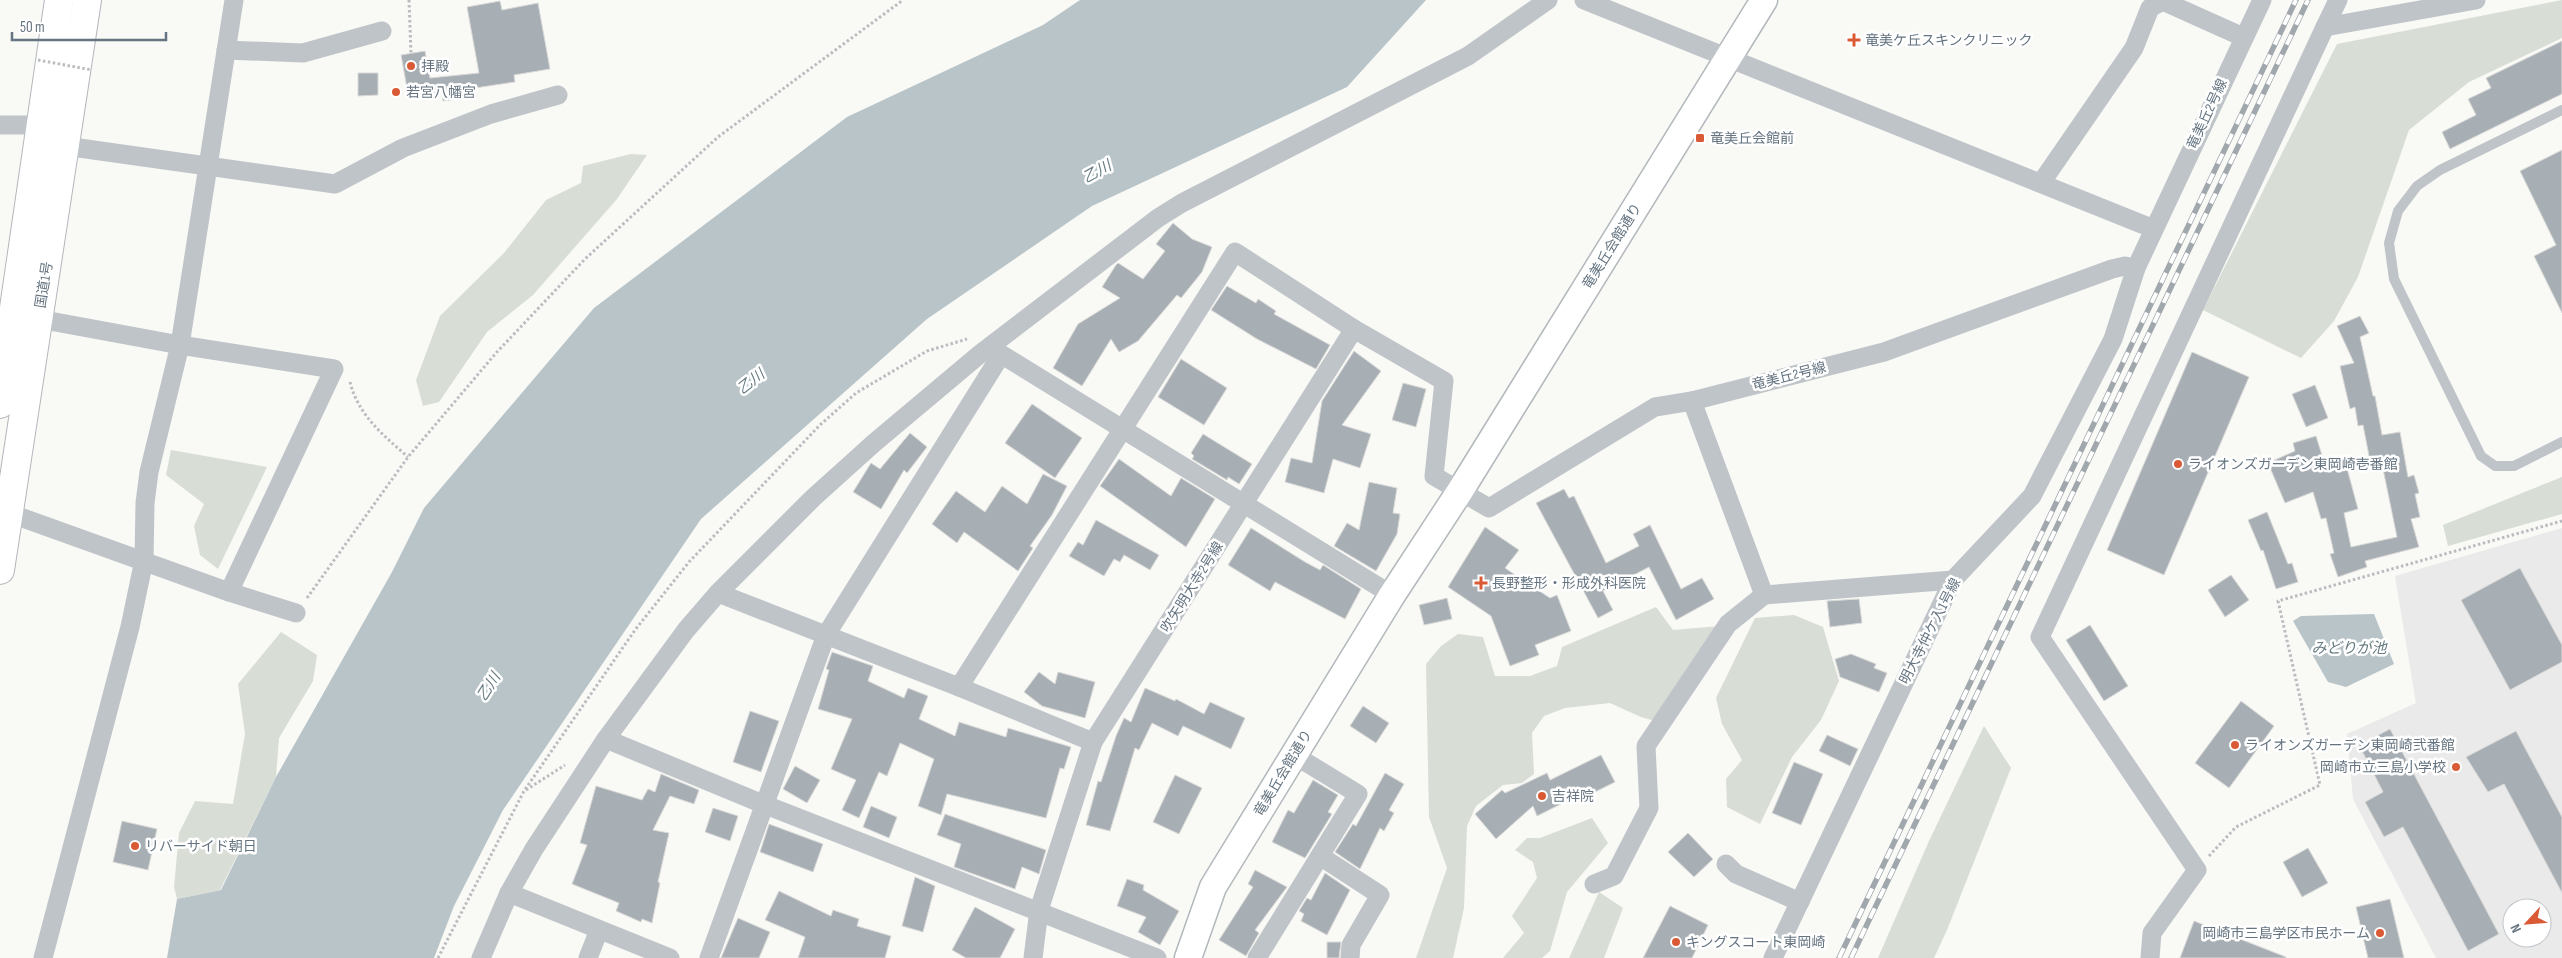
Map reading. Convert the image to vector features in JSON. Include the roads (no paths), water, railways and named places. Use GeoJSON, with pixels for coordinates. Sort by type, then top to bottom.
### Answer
{"type":"FeatureCollection","features":[{"type":"Feature","properties":{"kind":"highway","name":"国道1号"},"geometry":{"type":"LineString","coordinates":[[0,404],[5,335],[42,125],[59,0]]}},
{"type":"Feature","properties":{"kind":"highway","name":"国道1号"},"geometry":{"type":"LineString","coordinates":[[0,570],[4,511],[39,319],[88,0]]}},
{"type":"Feature","properties":{"kind":"street"},"geometry":{"type":"LineString","coordinates":[[43,958],[130,627],[144,560],[145,503],[149,472],[180,345],[234,0]]}},
{"type":"Feature","properties":{"kind":"street"},"geometry":{"type":"LineString","coordinates":[[481,958],[509,893],[534,849],[606,739],[686,630],[718,593],[813,498],[874,443],[996,351],[1094,265],[1166,213],[1468,56],[1548,0]]}},
{"type":"Feature","properties":{"kind":"street"},"geometry":{"type":"LineString","coordinates":[[1584,0],[2154,229]]}},
{"type":"Feature","properties":{"kind":"street","name":"竜美丘会館通り"},"geometry":{"type":"LineString","coordinates":[[1188,958],[1213,887],[1392,595],[1460,491],[1764,0]]}},
{"type":"Feature","properties":{"kind":"street","name":"竜美丘2号線"},"geometry":{"type":"LineString","coordinates":[[1460,491],[1489,508],[1655,407],[1692,401],[1884,352],[2112,269],[2125,266],[2136,268],[2262,0]]}},
{"type":"Feature","properties":{"kind":"street"},"geometry":{"type":"LineString","coordinates":[[2150,958],[2152,933],[2197,870],[2040,637],[2338,0]]}},
{"type":"Feature","properties":{"kind":"street"},"geometry":{"type":"LineString","coordinates":[[2325,26],[2476,0]]}},
{"type":"Feature","properties":{"kind":"street"},"geometry":{"type":"LineString","coordinates":[[2041,183],[2134,48],[2150,8],[2163,1],[2243,37]]}},
{"type":"Feature","properties":{"kind":"street"},"geometry":{"type":"LineString","coordinates":[[226,50],[303,54],[382,31]]}},
{"type":"Feature","properties":{"kind":"street"},"geometry":{"type":"LineString","coordinates":[[65,146],[335,184],[403,148],[491,114],[558,94]]}},
{"type":"Feature","properties":{"kind":"street"},"geometry":{"type":"LineString","coordinates":[[0,125],[42,125]]}},
{"type":"Feature","properties":{"kind":"street"},"geometry":{"type":"LineString","coordinates":[[959,686],[1235,252],[1354,329],[1444,381],[1434,476],[1460,491]]}},
{"type":"Feature","properties":{"kind":"street","name":"明大寺仲ケ入1号線"},"geometry":{"type":"LineString","coordinates":[[1773,958],[1953,580],[2032,496],[2113,339],[2136,268]]}},
{"type":"Feature","properties":{"kind":"street"},"geometry":{"type":"LineString","coordinates":[[39,319],[180,345],[334,369],[229,592]]}},
{"type":"Feature","properties":{"kind":"street","name":"吹矢明大寺2号線"},"geometry":{"type":"LineString","coordinates":[[1033,958],[1039,910],[1094,742],[1354,329]]}},
{"type":"Feature","properties":{"kind":"street"},"geometry":{"type":"LineString","coordinates":[[996,351],[1124,428],[1392,595]]}},
{"type":"Feature","properties":{"kind":"street"},"geometry":{"type":"LineString","coordinates":[[709,958],[763,804],[826,635],[996,351]]}},
{"type":"Feature","properties":{"kind":"street"},"geometry":{"type":"LineString","coordinates":[[1692,401],[1764,595]]}},
{"type":"Feature","properties":{"kind":"street"},"geometry":{"type":"LineString","coordinates":[[4,511],[229,592],[296,613]]}},
{"type":"Feature","properties":{"kind":"street"},"geometry":{"type":"LineString","coordinates":[[1594,884],[1614,876],[1650,808],[1646,746],[1728,624],[1764,595],[1953,580]]}},
{"type":"Feature","properties":{"kind":"street"},"geometry":{"type":"LineString","coordinates":[[718,593],[959,686],[1094,742]]}},
{"type":"Feature","properties":{"kind":"street"},"geometry":{"type":"LineString","coordinates":[[606,739],[763,804],[1039,910],[1157,958]]}},
{"type":"Feature","properties":{"kind":"street"},"geometry":{"type":"LineString","coordinates":[[1257,958],[1358,794],[1294,755]]}},
{"type":"Feature","properties":{"kind":"street"},"geometry":{"type":"LineString","coordinates":[[1320,856],[1380,895],[1351,945],[1350,958]]}},
{"type":"Feature","properties":{"kind":"street"},"geometry":{"type":"LineString","coordinates":[[1726,864],[1736,874],[1800,902]]}},
{"type":"Feature","properties":{"kind":"street"},"geometry":{"type":"LineString","coordinates":[[509,893],[670,958]]}},
{"type":"Feature","properties":{"kind":"street"},"geometry":{"type":"LineString","coordinates":[[588,958],[598,930]]}},
{"type":"Feature","properties":{"kind":"lane"},"geometry":{"type":"LineString","coordinates":[[2562,110],[2440,170],[2417,186],[2398,211],[2389,242],[2394,279],[2480,456],[2495,466],[2514,466],[2562,442]]}},
{"type":"Feature","properties":{"kind":"water","name":"乙川"},"geometry":{"type":"Polygon","coordinates":[[[1080,0],[1426,0],[1347,87],[1092,206],[927,319],[701,519],[503,810],[454,906],[434,958],[167,958],[177,899],[221,890],[276,777],[392,572],[424,508],[594,308],[847,117],[1043,25],[1080,0]]]}},
{"type":"Feature","properties":{"kind":"water","name":"みどりが池"},"geometry":{"type":"Polygon","coordinates":[[[2374,614],[2394,664],[2346,687],[2328,682],[2293,621],[2301,616],[2374,614]]]}},
{"type":"Feature","properties":{"kind":"railway"},"geometry":{"type":"LineString","coordinates":[[1839,958],[2296,0]]}},
{"type":"Feature","properties":{"kind":"railway"},"geometry":{"type":"LineString","coordinates":[[1851,958],[2308,0]]}},
{"type":"Feature","properties":{"kind":"place","name":"竜美ケ丘スキンクリニック"},"geometry":{"type":"Point","coordinates":[1854,40]}},
{"type":"Feature","properties":{"kind":"place","name":"拝殿"},"geometry":{"type":"Point","coordinates":[411,66]}},
{"type":"Feature","properties":{"kind":"place","name":"若宮八幡宮"},"geometry":{"type":"Point","coordinates":[396,92]}},
{"type":"Feature","properties":{"kind":"place","name":"竜美丘会館前"},"geometry":{"type":"Point","coordinates":[1700,138]}},
{"type":"Feature","properties":{"kind":"place","name":"ライオンズガーデン東岡崎壱番館"},"geometry":{"type":"Point","coordinates":[2178,464]}},
{"type":"Feature","properties":{"kind":"place","name":"長野整形・形成外科医院"},"geometry":{"type":"Point","coordinates":[1481,583]}},
{"type":"Feature","properties":{"kind":"place","name":"ライオンズガーデン東岡崎弐番館"},"geometry":{"type":"Point","coordinates":[2235,745]}},
{"type":"Feature","properties":{"kind":"place","name":"岡崎市立三島小学校"},"geometry":{"type":"Point","coordinates":[2456,767]}},
{"type":"Feature","properties":{"kind":"place","name":"吉祥院"},"geometry":{"type":"Point","coordinates":[1542,796]}},
{"type":"Feature","properties":{"kind":"place","name":"リバーサイド朝日"},"geometry":{"type":"Point","coordinates":[135,846]}},
{"type":"Feature","properties":{"kind":"place","name":"岡崎市三島学区市民ホーム"},"geometry":{"type":"Point","coordinates":[2380,933]}},
{"type":"Feature","properties":{"kind":"place","name":"キングスコート東岡崎"},"geometry":{"type":"Point","coordinates":[1676,942]}}]}
